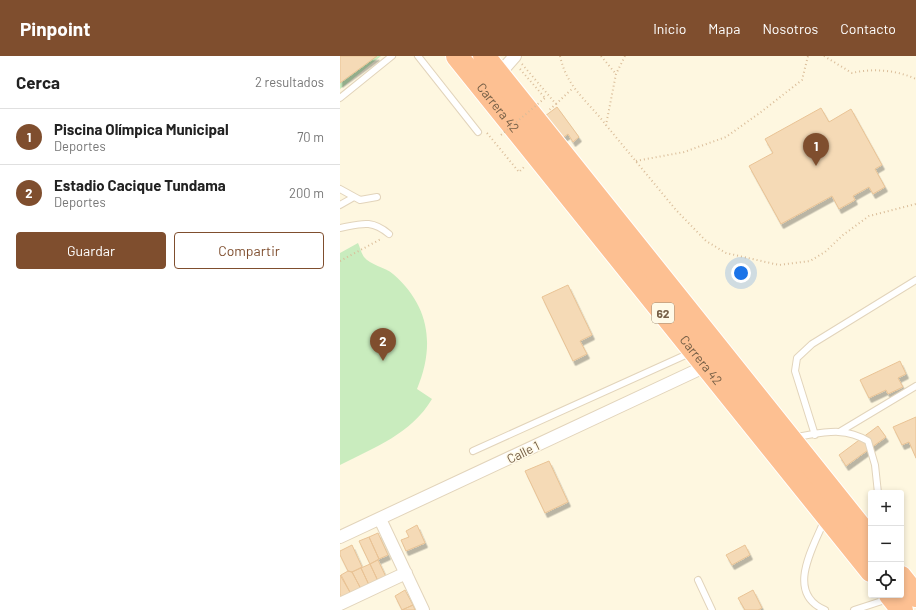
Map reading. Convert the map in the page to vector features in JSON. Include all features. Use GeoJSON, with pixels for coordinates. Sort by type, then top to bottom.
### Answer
{"type":"FeatureCollection","features":[{"type":"Feature","properties":{"kind":"highway","name":"Carrera 42"},"geometry":{"type":"LineString","coordinates":[[457,56],[868,566]]}},
{"type":"Feature","properties":{"kind":"highway","name":"Carrera 42"},"geometry":{"type":"LineString","coordinates":[[484,56],[790,438],[868,532]]}},
{"type":"Feature","properties":{"kind":"highway"},"geometry":{"type":"LineString","coordinates":[[904,582],[916,596]]}},
{"type":"Feature","properties":{"kind":"street"},"geometry":{"type":"LineString","coordinates":[[499,74],[515,56]]}},
{"type":"Feature","properties":{"kind":"street","name":"Calle 1"},"geometry":{"type":"LineString","coordinates":[[340,537],[380,519],[700,359]]}},
{"type":"Feature","properties":{"kind":"street"},"geometry":{"type":"LineString","coordinates":[[380,519],[423,610]]}},
{"type":"Feature","properties":{"kind":"street"},"geometry":{"type":"LineString","coordinates":[[340,604],[406,573]]}},
{"type":"Feature","properties":{"kind":"lane"},"geometry":{"type":"LineString","coordinates":[[340,98],[392,56]]}},
{"type":"Feature","properties":{"kind":"lane"},"geometry":{"type":"LineString","coordinates":[[418,56],[481,130]]}},
{"type":"Feature","properties":{"kind":"lane"},"geometry":{"type":"LineString","coordinates":[[340,189],[360,200],[377,197]]}},
{"type":"Feature","properties":{"kind":"lane"},"geometry":{"type":"LineString","coordinates":[[340,205],[354,197]]}},
{"type":"Feature","properties":{"kind":"lane"},"geometry":{"type":"LineString","coordinates":[[340,228],[370,223],[379,226],[389,234]]}},
{"type":"Feature","properties":{"kind":"lane"},"geometry":{"type":"LineString","coordinates":[[815,434],[795,371],[797,358],[812,344],[916,280]]}},
{"type":"Feature","properties":{"kind":"lane"},"geometry":{"type":"LineString","coordinates":[[473,451],[700,359]]}},
{"type":"Feature","properties":{"kind":"lane"},"geometry":{"type":"LineString","coordinates":[[841,431],[916,386]]}},
{"type":"Feature","properties":{"kind":"lane"},"geometry":{"type":"LineString","coordinates":[[790,438],[841,431],[858,436],[868,441],[875,465],[878,490]]}},
{"type":"Feature","properties":{"kind":"lane"},"geometry":{"type":"LineString","coordinates":[[825,610],[811,600],[804,583],[805,567],[826,516]]}},
{"type":"Feature","properties":{"kind":"lane"},"geometry":{"type":"LineString","coordinates":[[698,580],[712,610]]}},
{"type":"Feature","properties":{"kind":"lane"},"geometry":{"type":"LineString","coordinates":[[854,610],[895,601]]}},
{"type":"Feature","properties":{"kind":"path"},"geometry":{"type":"LineString","coordinates":[[560,56],[564,72],[573,88],[588,102],[676,210],[706,241],[726,253],[779,265],[810,261],[825,252],[843,235],[869,216],[916,204]]}},
{"type":"Feature","properties":{"kind":"path"},"geometry":{"type":"LineString","coordinates":[[601,56],[616,74]]}},
{"type":"Feature","properties":{"kind":"path"},"geometry":{"type":"LineString","coordinates":[[606,125],[616,74],[625,56]]}},
{"type":"Feature","properties":{"kind":"path"},"geometry":{"type":"LineString","coordinates":[[636,160],[684,152],[726,137],[802,80],[808,56]]}},
{"type":"Feature","properties":{"kind":"path"},"geometry":{"type":"LineString","coordinates":[[824,56],[852,73],[866,70],[904,74],[916,79]]}},
{"type":"Feature","properties":{"kind":"path"},"geometry":{"type":"LineString","coordinates":[[501,135],[545,98],[518,66],[522,64],[556,104]]}},
{"type":"Feature","properties":{"kind":"path"},"geometry":{"type":"LineString","coordinates":[[536,121],[573,88]]}},
{"type":"Feature","properties":{"kind":"path"},"geometry":{"type":"LineString","coordinates":[[481,130],[520,172],[525,167],[520,160]]}},
{"type":"Feature","properties":{"kind":"path"},"geometry":{"type":"LineString","coordinates":[[340,261],[389,234]]}},
{"type":"Feature","properties":{"kind":"green space"},"geometry":{"type":"Polygon","coordinates":[[[340,56],[381,56],[340,89],[340,56]]]}},
{"type":"Feature","properties":{"kind":"green space"},"geometry":{"type":"Polygon","coordinates":[[[358,243],[367,260],[393,274],[405,286],[415,299],[422,313],[426,327],[427,342],[423,373],[417,389],[432,399],[414,422],[403,431],[340,465],[340,253],[358,243]]]}},
{"type":"Feature","properties":{"kind":"building"},"geometry":{"type":"Polygon","coordinates":[[[340,56],[377,56],[340,83],[340,56]]]}},
{"type":"Feature","properties":{"kind":"building"},"geometry":{"type":"Polygon","coordinates":[[[557,107],[579,137],[573,142],[568,134],[561,139],[545,116],[557,107]]]}},
{"type":"Feature","properties":{"kind":"building"},"geometry":{"type":"Polygon","coordinates":[[[821,108],[829,122],[851,109],[882,165],[875,169],[885,187],[873,194],[869,187],[853,196],[855,200],[839,209],[832,196],[781,224],[749,166],[773,153],[765,139],[821,108]]]}},
{"type":"Feature","properties":{"kind":"building"},"geometry":{"type":"Polygon","coordinates":[[[568,285],[592,335],[580,341],[587,354],[573,361],[542,297],[568,285]]]}},
{"type":"Feature","properties":{"kind":"building"},"geometry":{"type":"Polygon","coordinates":[[[900,361],[906,374],[898,378],[903,387],[888,394],[886,390],[869,398],[860,380],[900,361]]]}},
{"type":"Feature","properties":{"kind":"building"},"geometry":{"type":"Polygon","coordinates":[[[916,417],[916,458],[909,442],[902,445],[893,427],[916,417]]]}},
{"type":"Feature","properties":{"kind":"building"},"geometry":{"type":"Polygon","coordinates":[[[878,426],[886,437],[846,466],[839,455],[878,426]]]}},
{"type":"Feature","properties":{"kind":"building"},"geometry":{"type":"Polygon","coordinates":[[[549,461],[568,502],[545,513],[525,471],[549,461]]]}},
{"type":"Feature","properties":{"kind":"building"},"geometry":{"type":"Polygon","coordinates":[[[417,525],[425,543],[406,551],[401,540],[409,537],[406,531],[417,525]]]}},
{"type":"Feature","properties":{"kind":"building"},"geometry":{"type":"Polygon","coordinates":[[[378,533],[388,555],[379,559],[369,537],[378,533]]]}},
{"type":"Feature","properties":{"kind":"building"},"geometry":{"type":"Polygon","coordinates":[[[369,537],[379,559],[370,564],[359,541],[369,537]]]}},
{"type":"Feature","properties":{"kind":"building"},"geometry":{"type":"Polygon","coordinates":[[[352,545],[362,567],[352,572],[348,571],[340,555],[340,551],[352,545]]]}},
{"type":"Feature","properties":{"kind":"building"},"geometry":{"type":"Polygon","coordinates":[[[745,545],[750,555],[732,565],[726,555],[745,545]]]}},
{"type":"Feature","properties":{"kind":"building"},"geometry":{"type":"Polygon","coordinates":[[[378,560],[386,577],[378,581],[370,564],[378,560]]]}},
{"type":"Feature","properties":{"kind":"building"},"geometry":{"type":"Polygon","coordinates":[[[370,564],[378,581],[369,585],[361,568],[370,564]]]}},
{"type":"Feature","properties":{"kind":"building"},"geometry":{"type":"Polygon","coordinates":[[[361,568],[369,585],[361,589],[352,572],[361,568]]]}},
{"type":"Feature","properties":{"kind":"building"},"geometry":{"type":"Polygon","coordinates":[[[348,571],[352,572],[361,589],[351,594],[341,575],[348,571]]]}},
{"type":"Feature","properties":{"kind":"building"},"geometry":{"type":"Polygon","coordinates":[[[340,575],[351,594],[342,598],[340,594],[340,575]]]}},
{"type":"Feature","properties":{"kind":"building"},"geometry":{"type":"Polygon","coordinates":[[[405,590],[413,605],[402,610],[395,596],[405,590]]]}},
{"type":"Feature","properties":{"kind":"building"},"geometry":{"type":"Polygon","coordinates":[[[753,590],[762,608],[758,610],[745,610],[738,598],[753,590]]]}},
{"type":"Feature","properties":{"kind":"building"},"geometry":{"type":"Polygon","coordinates":[[[413,605],[415,610],[402,610],[413,605]]]}},
{"type":"Feature","properties":{"kind":"place","name":"Piscina Olímpica Municipal"},"geometry":{"type":"Point","coordinates":[816,166]}},
{"type":"Feature","properties":{"kind":"place","name":"Estadio Cacique Tundama"},"geometry":{"type":"Point","coordinates":[383,361]}}]}
